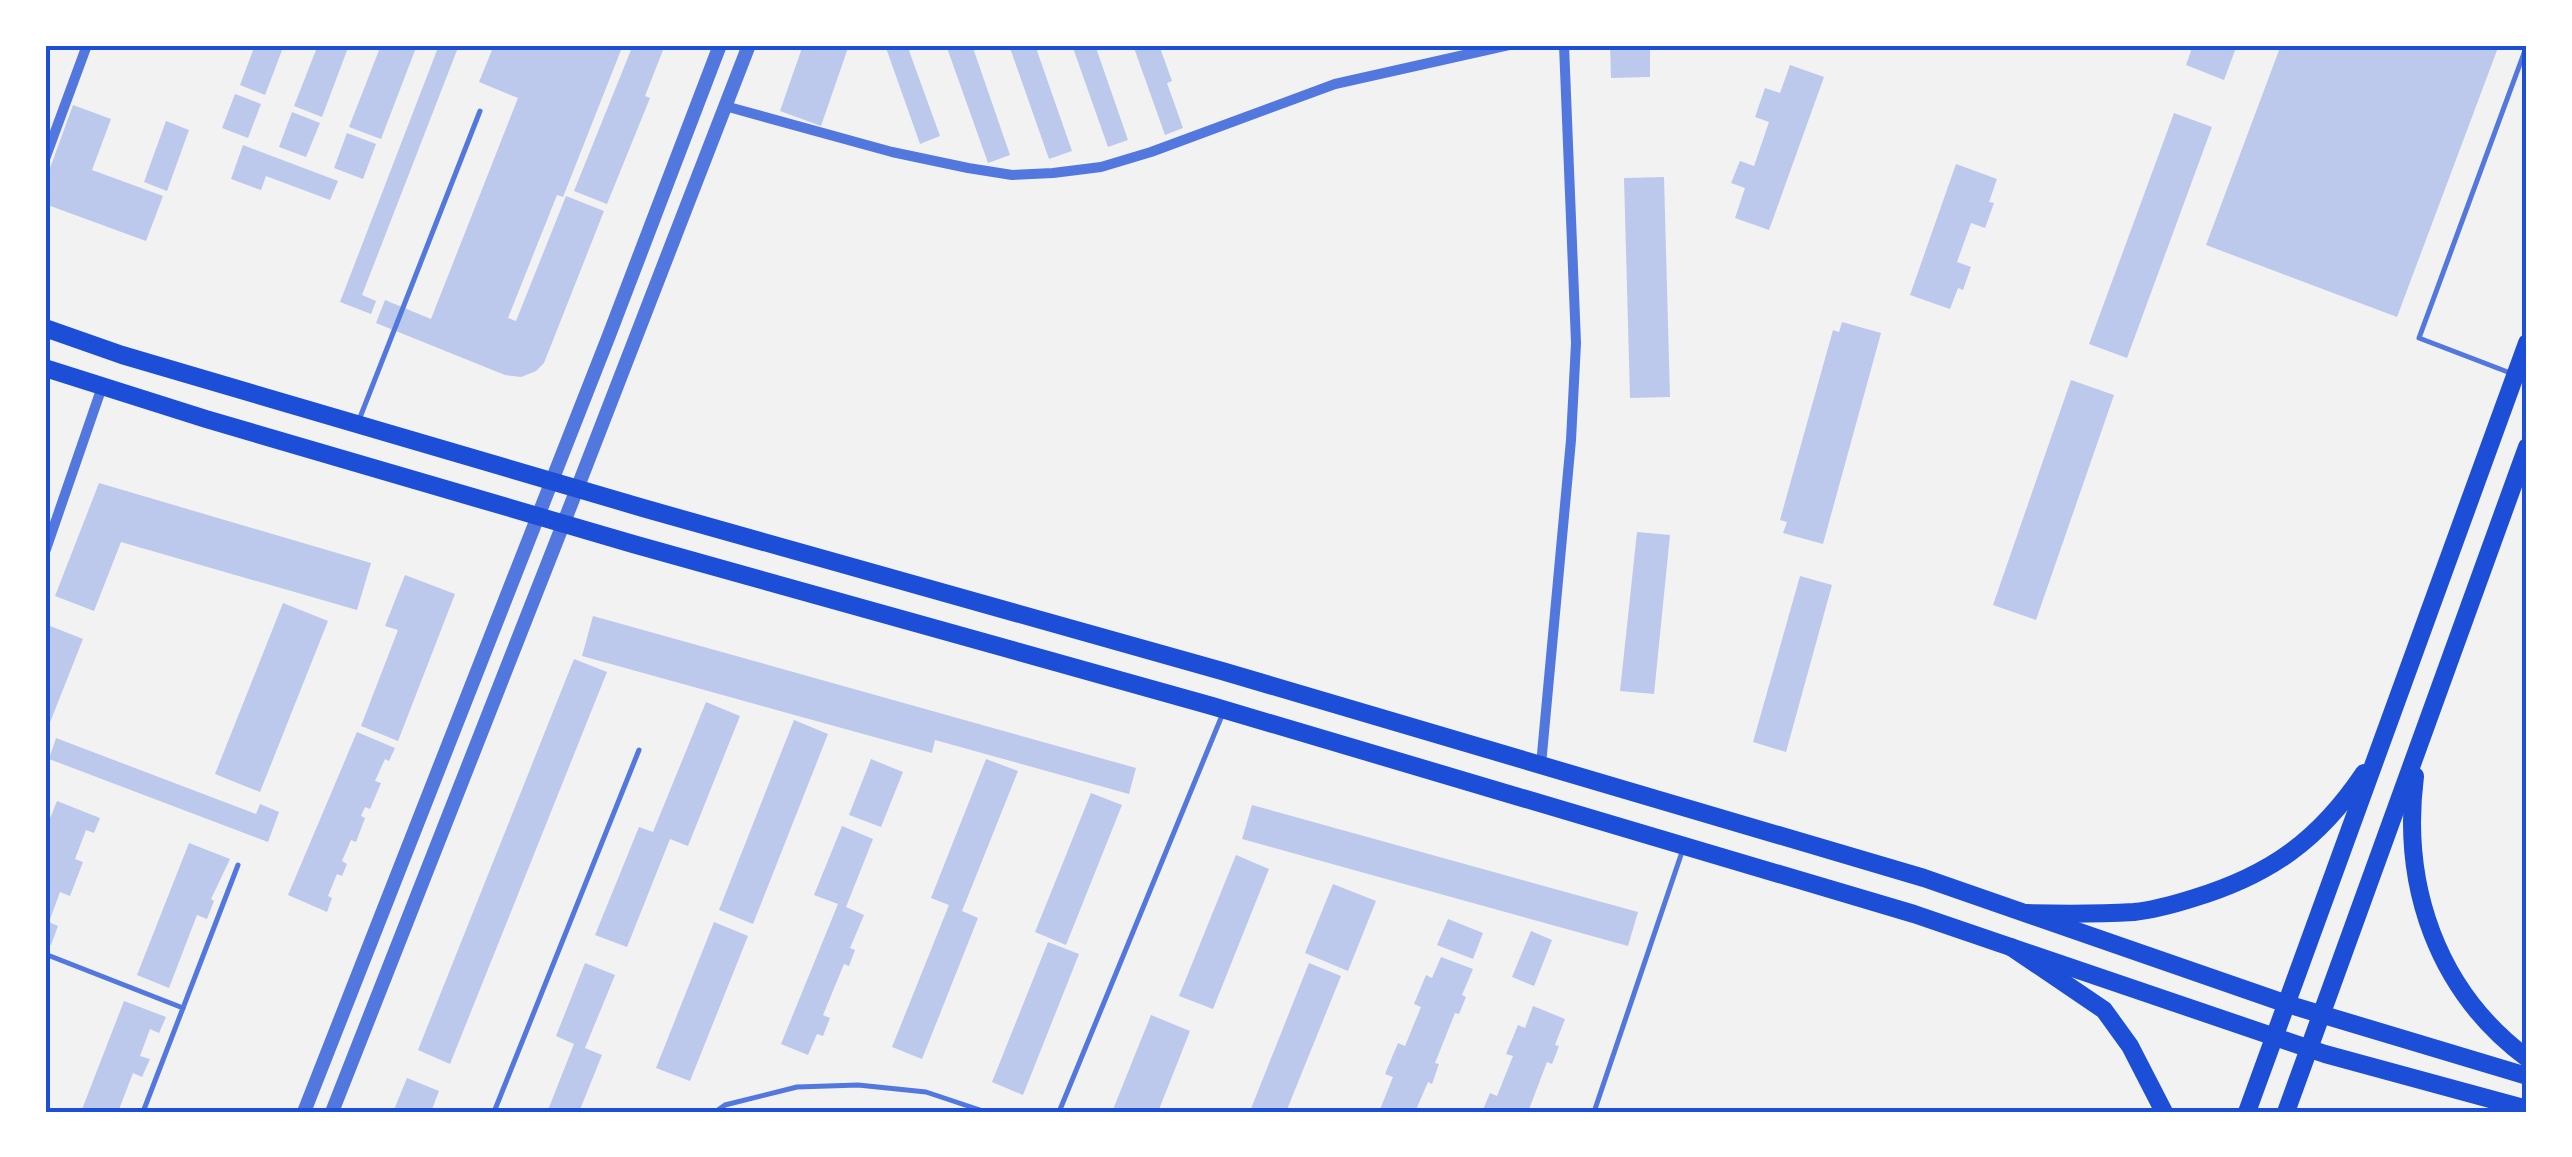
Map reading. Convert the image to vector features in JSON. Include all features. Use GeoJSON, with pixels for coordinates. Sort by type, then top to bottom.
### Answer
{"type":"FeatureCollection","features":[{"type":"Feature","properties":{"kind":"main road"},"geometry":{"type":"LineString","coordinates":[[45,328],[122,355],[552,481],[1222,671],[1924,878],[2287,1004],[2527,1076]]}},
{"type":"Feature","properties":{"kind":"main road"},"geometry":{"type":"LineString","coordinates":[[2247,1112],[2527,343]]}},
{"type":"Feature","properties":{"kind":"main road"},"geometry":{"type":"LineString","coordinates":[[45,368],[538,516],[1224,710],[1914,914],[2274,1037],[2527,1109]]}},
{"type":"Feature","properties":{"kind":"main road"},"geometry":{"type":"LineString","coordinates":[[2286,1112],[2527,447]]}},
{"type":"Feature","properties":{"kind":"main road"},"geometry":{"type":"LineString","coordinates":[[2424,730],[2414,779],[2411,824],[2420,898],[2458,988],[2500,1038],[2527,1058]]}},
{"type":"Feature","properties":{"kind":"main road"},"geometry":{"type":"LineString","coordinates":[[2026,914],[2138,912],[2223,889],[2259,873],[2288,856],[2318,830],[2350,794],[2381,748]]}},
{"type":"Feature","properties":{"kind":"main road"},"geometry":{"type":"LineString","coordinates":[[2011,947],[2104,1010],[2130,1046],[2164,1112]]}},
{"type":"Feature","properties":{"kind":"street"},"geometry":{"type":"LineString","coordinates":[[45,159],[87,45]]}},
{"type":"Feature","properties":{"kind":"street"},"geometry":{"type":"LineString","coordinates":[[304,1112],[720,45]]}},
{"type":"Feature","properties":{"kind":"street"},"geometry":{"type":"LineString","coordinates":[[332,1112],[748,45]]}},
{"type":"Feature","properties":{"kind":"street"},"geometry":{"type":"LineString","coordinates":[[725,106],[949,164],[1012,174],[1052,173],[1102,166],[1151,152],[1335,84],[1509,45]]}},
{"type":"Feature","properties":{"kind":"street"},"geometry":{"type":"LineString","coordinates":[[1541,765],[1576,344],[1564,45]]}},
{"type":"Feature","properties":{"kind":"street"},"geometry":{"type":"LineString","coordinates":[[45,552],[102,387]]}},
{"type":"Feature","properties":{"kind":"lane"},"geometry":{"type":"LineString","coordinates":[[2516,375],[2420,338],[2527,45]]}},
{"type":"Feature","properties":{"kind":"lane"},"geometry":{"type":"LineString","coordinates":[[358,424],[480,111]]}},
{"type":"Feature","properties":{"kind":"lane"},"geometry":{"type":"LineString","coordinates":[[1059,1112],[1224,710]]}},
{"type":"Feature","properties":{"kind":"lane"},"geometry":{"type":"LineString","coordinates":[[494,1112],[638,750]]}},
{"type":"Feature","properties":{"kind":"lane"},"geometry":{"type":"LineString","coordinates":[[1594,1112],[1684,846]]}},
{"type":"Feature","properties":{"kind":"lane"},"geometry":{"type":"LineString","coordinates":[[142,1112],[238,865]]}},
{"type":"Feature","properties":{"kind":"lane"},"geometry":{"type":"LineString","coordinates":[[45,954],[183,1008]]}},
{"type":"Feature","properties":{"kind":"lane"},"geometry":{"type":"LineString","coordinates":[[715,1112],[726,1105],[797,1087],[858,1085],[926,1092],[986,1112]]}},
{"type":"Feature","properties":{"kind":"building"},"geometry":{"type":"Polygon","coordinates":[[[255,45],[284,45],[265,95],[240,85],[255,45]]]}},
{"type":"Feature","properties":{"kind":"building"},"geometry":{"type":"Polygon","coordinates":[[[318,45],[349,45],[322,117],[294,106],[318,45]]]}},
{"type":"Feature","properties":{"kind":"building"},"geometry":{"type":"Polygon","coordinates":[[[381,45],[417,45],[381,139],[349,127],[381,45]]]}},
{"type":"Feature","properties":{"kind":"building"},"geometry":{"type":"Polygon","coordinates":[[[439,45],[459,45],[362,295],[376,301],[371,314],[340,302],[439,45]]]}},
{"type":"Feature","properties":{"kind":"building"},"geometry":{"type":"Polygon","coordinates":[[[494,45],[623,45],[563,197],[557,195],[508,318],[516,321],[566,196],[604,211],[544,363],[521,377],[505,375],[376,323],[385,300],[431,319],[518,98],[479,82],[494,45]]]}},
{"type":"Feature","properties":{"kind":"building"},"geometry":{"type":"Polygon","coordinates":[[[633,45],[665,45],[645,96],[650,98],[607,204],[574,191],[633,45]]]}},
{"type":"Feature","properties":{"kind":"building"},"geometry":{"type":"Polygon","coordinates":[[[803,45],[849,45],[821,126],[780,111],[803,45]]]}},
{"type":"Feature","properties":{"kind":"building"},"geometry":{"type":"Polygon","coordinates":[[[885,45],[907,45],[940,136],[920,144],[885,45]]]}},
{"type":"Feature","properties":{"kind":"building"},"geometry":{"type":"Polygon","coordinates":[[[946,45],[972,45],[1010,155],[988,163],[946,45]]]}},
{"type":"Feature","properties":{"kind":"building"},"geometry":{"type":"Polygon","coordinates":[[[1009,45],[1035,45],[1072,151],[1049,159],[1009,45]]]}},
{"type":"Feature","properties":{"kind":"building"},"geometry":{"type":"Polygon","coordinates":[[[1072,45],[1095,45],[1128,140],[1108,147],[1072,45]]]}},
{"type":"Feature","properties":{"kind":"building"},"geometry":{"type":"Polygon","coordinates":[[[1133,45],[1159,45],[1183,128],[1165,135],[1133,45]]]}},
{"type":"Feature","properties":{"kind":"building"},"geometry":{"type":"Polygon","coordinates":[[[1610,45],[1650,45],[1650,77],[1611,78],[1610,45]]]}},
{"type":"Feature","properties":{"kind":"building"},"geometry":{"type":"Polygon","coordinates":[[[2193,45],[2237,45],[2224,80],[2186,65],[2193,45]]]}},
{"type":"Feature","properties":{"kind":"building"},"geometry":{"type":"Polygon","coordinates":[[[2281,45],[2499,45],[2397,317],[2206,245],[2281,45]]]}},
{"type":"Feature","properties":{"kind":"building"},"geometry":{"type":"Polygon","coordinates":[[[1790,65],[1824,77],[1769,230],[1735,218],[1745,188],[1731,183],[1740,161],[1754,166],[1769,122],[1755,117],[1765,88],[1780,93],[1790,65]]]}},
{"type":"Feature","properties":{"kind":"building"},"geometry":{"type":"Polygon","coordinates":[[[235,94],[261,104],[248,138],[222,128],[235,94]]]}},
{"type":"Feature","properties":{"kind":"building"},"geometry":{"type":"Polygon","coordinates":[[[73,105],[111,119],[92,170],[163,196],[146,241],[45,204],[45,182],[73,105]]]}},
{"type":"Feature","properties":{"kind":"building"},"geometry":{"type":"Polygon","coordinates":[[[292,112],[320,123],[306,157],[279,147],[292,112]]]}},
{"type":"Feature","properties":{"kind":"building"},"geometry":{"type":"Polygon","coordinates":[[[2174,113],[2212,127],[2127,358],[2089,344],[2174,113]]]}},
{"type":"Feature","properties":{"kind":"building"},"geometry":{"type":"Polygon","coordinates":[[[166,121],[189,130],[167,191],[144,182],[166,121]]]}},
{"type":"Feature","properties":{"kind":"building"},"geometry":{"type":"Polygon","coordinates":[[[347,133],[376,144],[363,179],[334,168],[347,133]]]}},
{"type":"Feature","properties":{"kind":"building"},"geometry":{"type":"Polygon","coordinates":[[[243,145],[338,181],[330,200],[266,176],[261,190],[231,179],[243,145]]]}},
{"type":"Feature","properties":{"kind":"building"},"geometry":{"type":"Polygon","coordinates":[[[1956,164],[1997,179],[1985,228],[1971,223],[1957,262],[1971,267],[1963,290],[1958,288],[1950,309],[1910,295],[1956,164]]]}},
{"type":"Feature","properties":{"kind":"building"},"geometry":{"type":"Polygon","coordinates":[[[1664,177],[1670,397],[1630,398],[1624,178],[1664,177]]]}},
{"type":"Feature","properties":{"kind":"building"},"geometry":{"type":"Polygon","coordinates":[[[1842,322],[1881,333],[1823,544],[1783,533],[1787,522],[1780,520],[1833,330],[1839,332],[1842,322]]]}},
{"type":"Feature","properties":{"kind":"building"},"geometry":{"type":"Polygon","coordinates":[[[2071,380],[2114,395],[2036,620],[1993,605],[2071,380]]]}},
{"type":"Feature","properties":{"kind":"building"},"geometry":{"type":"Polygon","coordinates":[[[99,483],[371,563],[357,610],[121,542],[94,611],[55,596],[99,483]]]}},
{"type":"Feature","properties":{"kind":"building"},"geometry":{"type":"Polygon","coordinates":[[[1637,532],[1670,535],[1654,694],[1620,691],[1637,532]]]}},
{"type":"Feature","properties":{"kind":"building"},"geometry":{"type":"Polygon","coordinates":[[[405,575],[455,594],[398,741],[361,726],[398,630],[385,626],[405,575]]]}},
{"type":"Feature","properties":{"kind":"building"},"geometry":{"type":"Polygon","coordinates":[[[1800,576],[1832,585],[1786,752],[1753,742],[1800,576]]]}},
{"type":"Feature","properties":{"kind":"building"},"geometry":{"type":"Polygon","coordinates":[[[283,603],[328,621],[260,792],[215,774],[283,603]]]}},
{"type":"Feature","properties":{"kind":"building"},"geometry":{"type":"Polygon","coordinates":[[[593,616],[1136,768],[1129,794],[935,740],[932,753],[582,656],[593,616]]]}},
{"type":"Feature","properties":{"kind":"building"},"geometry":{"type":"Polygon","coordinates":[[[45,624],[83,639],[45,735],[45,624]]]}},
{"type":"Feature","properties":{"kind":"building"},"geometry":{"type":"Polygon","coordinates":[[[574,659],[607,672],[450,1064],[418,1050],[574,659]]]}},
{"type":"Feature","properties":{"kind":"building"},"geometry":{"type":"Polygon","coordinates":[[[706,702],[740,716],[688,846],[670,839],[627,947],[595,935],[639,827],[653,832],[706,702]]]}},
{"type":"Feature","properties":{"kind":"building"},"geometry":{"type":"Polygon","coordinates":[[[794,720],[828,734],[753,924],[719,910],[794,720]]]}},
{"type":"Feature","properties":{"kind":"building"},"geometry":{"type":"Polygon","coordinates":[[[357,732],[395,748],[375,781],[381,783],[370,809],[365,807],[361,816],[365,818],[356,842],[351,840],[342,861],[347,864],[342,876],[337,874],[328,896],[332,898],[327,912],[288,895],[357,732]]]}},
{"type":"Feature","properties":{"kind":"building"},"geometry":{"type":"Polygon","coordinates":[[[56,738],[256,814],[260,804],[279,812],[268,842],[49,759],[56,738]]]}},
{"type":"Feature","properties":{"kind":"building"},"geometry":{"type":"Polygon","coordinates":[[[871,759],[903,772],[881,827],[849,815],[871,759]]]}},
{"type":"Feature","properties":{"kind":"building"},"geometry":{"type":"Polygon","coordinates":[[[986,759],[1018,771],[962,911],[978,918],[922,1059],[892,1047],[949,905],[931,898],[986,759]]]}},
{"type":"Feature","properties":{"kind":"building"},"geometry":{"type":"Polygon","coordinates":[[[1091,793],[1122,805],[1066,945],[1035,932],[1091,793]]]}},
{"type":"Feature","properties":{"kind":"building"},"geometry":{"type":"Polygon","coordinates":[[[57,801],[100,818],[94,833],[86,830],[75,859],[83,862],[70,896],[60,892],[49,922],[58,926],[51,945],[45,942],[45,831],[57,801]]]}},
{"type":"Feature","properties":{"kind":"building"},"geometry":{"type":"Polygon","coordinates":[[[1252,805],[1638,912],[1628,946],[1242,839],[1252,805]]]}},
{"type":"Feature","properties":{"kind":"building"},"geometry":{"type":"Polygon","coordinates":[[[842,826],[873,839],[846,907],[864,915],[850,948],[855,950],[849,966],[844,964],[823,1015],[830,1018],[823,1036],[817,1034],[808,1055],[781,1044],[838,904],[814,895],[842,826]]]}},
{"type":"Feature","properties":{"kind":"building"},"geometry":{"type":"Polygon","coordinates":[[[189,843],[230,859],[211,899],[214,901],[207,919],[197,915],[169,988],[137,975],[189,843]]]}},
{"type":"Feature","properties":{"kind":"building"},"geometry":{"type":"Polygon","coordinates":[[[1236,855],[1269,869],[1213,1009],[1179,996],[1236,855]]]}},
{"type":"Feature","properties":{"kind":"building"},"geometry":{"type":"Polygon","coordinates":[[[1333,884],[1376,901],[1348,971],[1305,953],[1333,884]]]}},
{"type":"Feature","properties":{"kind":"building"},"geometry":{"type":"Polygon","coordinates":[[[1448,919],[1483,933],[1473,959],[1437,945],[1448,919]]]}},
{"type":"Feature","properties":{"kind":"building"},"geometry":{"type":"Polygon","coordinates":[[[714,922],[748,936],[690,1081],[656,1068],[714,922]]]}},
{"type":"Feature","properties":{"kind":"building"},"geometry":{"type":"Polygon","coordinates":[[[1531,931],[1552,940],[1534,986],[1512,977],[1531,931]]]}},
{"type":"Feature","properties":{"kind":"building"},"geometry":{"type":"Polygon","coordinates":[[[1048,942],[1079,954],[1023,1095],[992,1082],[1048,942]]]}},
{"type":"Feature","properties":{"kind":"building"},"geometry":{"type":"Polygon","coordinates":[[[1441,957],[1473,969],[1462,995],[1466,997],[1459,1014],[1455,1013],[1435,1063],[1439,1064],[1432,1084],[1428,1082],[1415,1112],[1379,1112],[1393,1077],[1385,1074],[1398,1043],[1405,1046],[1421,1007],[1414,1004],[1426,975],[1432,978],[1441,957]]]}},
{"type":"Feature","properties":{"kind":"building"},"geometry":{"type":"Polygon","coordinates":[[[585,963],[615,975],[585,1048],[602,1055],[579,1112],[553,1112],[548,1110],[574,1044],[556,1036],[585,963]]]}},
{"type":"Feature","properties":{"kind":"building"},"geometry":{"type":"Polygon","coordinates":[[[1309,963],[1341,976],[1286,1112],[1250,1111],[1309,963]]]}},
{"type":"Feature","properties":{"kind":"building"},"geometry":{"type":"Polygon","coordinates":[[[124,1001],[166,1017],[159,1033],[150,1029],[140,1056],[150,1059],[142,1077],[133,1073],[118,1112],[81,1112],[124,1001]]]}},
{"type":"Feature","properties":{"kind":"building"},"geometry":{"type":"Polygon","coordinates":[[[1533,1006],[1565,1019],[1552,1064],[1547,1062],[1528,1112],[1482,1112],[1490,1093],[1497,1096],[1513,1056],[1506,1054],[1518,1025],[1525,1028],[1533,1006]]]}},
{"type":"Feature","properties":{"kind":"building"},"geometry":{"type":"Polygon","coordinates":[[[1151,1015],[1190,1031],[1158,1112],[1112,1112],[1151,1015]]]}},
{"type":"Feature","properties":{"kind":"building"},"geometry":{"type":"Polygon","coordinates":[[[407,1078],[439,1091],[431,1112],[393,1112],[407,1078]]]}}]}
